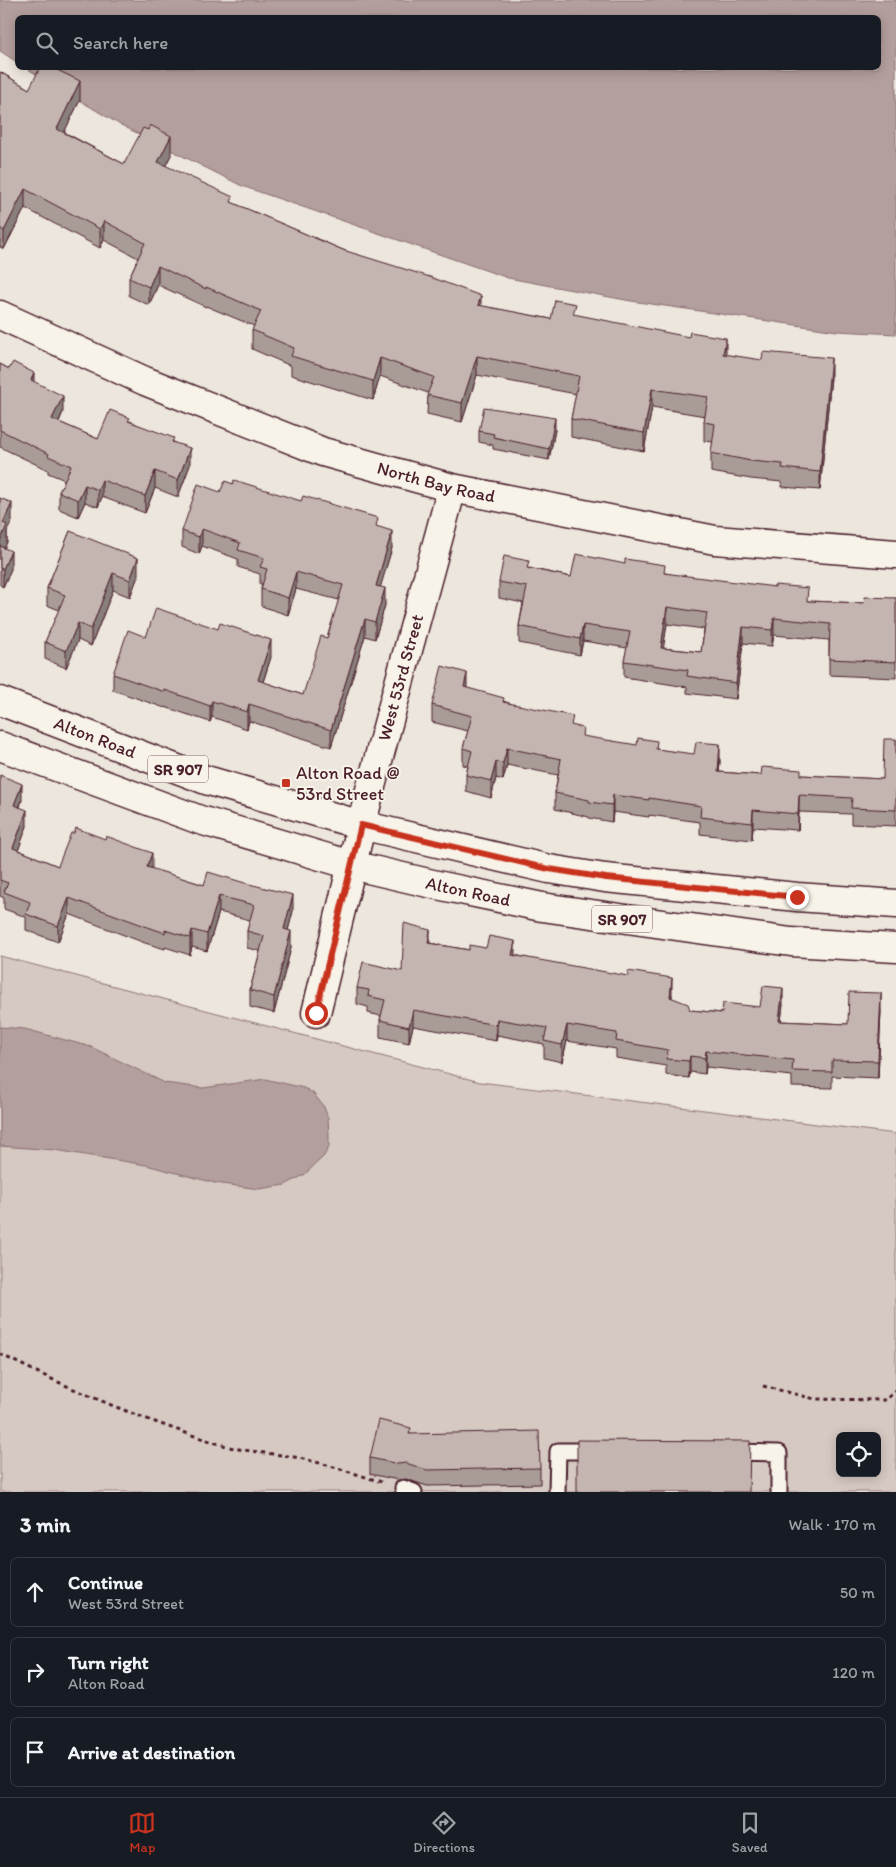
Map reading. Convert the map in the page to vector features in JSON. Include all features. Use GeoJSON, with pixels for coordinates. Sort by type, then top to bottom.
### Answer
{"type":"FeatureCollection","features":[{"type":"Feature","properties":{"kind":"main road","name":"North Bay Road"},"geometry":{"type":"LineString","coordinates":[[0,315],[146,381],[323,452],[452,488],[715,540],[896,554]]}},
{"type":"Feature","properties":{"kind":"main road","name":"West 53rd Street"},"geometry":{"type":"LineString","coordinates":[[316,1013],[361,825],[452,488]]}},
{"type":"Feature","properties":{"kind":"main road","name":"Alton Road"},"geometry":{"type":"LineString","coordinates":[[0,701],[206,780],[361,825],[549,869],[606,878],[797,897],[896,904]]}},
{"type":"Feature","properties":{"kind":"main road","name":"Alton Road"},"geometry":{"type":"LineString","coordinates":[[0,746],[200,820],[351,866],[542,908],[791,942],[896,948]]}},
{"type":"Feature","properties":{"kind":"lane"},"geometry":{"type":"LineString","coordinates":[[557,1492],[558,1451],[616,1451]]}},
{"type":"Feature","properties":{"kind":"lane"},"geometry":{"type":"LineString","coordinates":[[712,1452],[780,1453],[779,1492]]}},
{"type":"Feature","properties":{"kind":"path"},"geometry":{"type":"LineString","coordinates":[[0,1354],[61,1385],[106,1404],[192,1435],[229,1446],[295,1457],[408,1490]]}},
{"type":"Feature","properties":{"kind":"path"},"geometry":{"type":"LineString","coordinates":[[763,1386],[815,1399],[884,1400],[896,1391]]}},
{"type":"Feature","properties":{"kind":"shaded area"},"geometry":{"type":"Polygon","coordinates":[[[0,0],[896,0],[896,334],[837,331],[631,301],[508,278],[242,186],[117,123],[29,70],[881,70],[881,15],[15,15],[15,61],[0,51],[0,0]]]}},
{"type":"Feature","properties":{"kind":"shaded area"},"geometry":{"type":"Polygon","coordinates":[[[0,956],[480,1082],[896,1134],[896,1492],[0,1492],[0,956]]]}},
{"type":"Feature","properties":{"kind":"shaded area"},"geometry":{"type":"Polygon","coordinates":[[[0,1027],[25,1029],[91,1047],[165,1083],[203,1088],[265,1079],[304,1088],[313,1093],[324,1107],[328,1118],[329,1146],[324,1156],[304,1175],[285,1185],[259,1189],[215,1183],[146,1165],[55,1150],[0,1146],[0,1027]]]}},
{"type":"Feature","properties":{"kind":"building"},"geometry":{"type":"Polygon","coordinates":[[[39,70],[57,70],[80,81],[57,129],[124,164],[143,128],[148,130],[150,125],[171,136],[158,162],[233,197],[231,202],[343,250],[430,277],[481,296],[478,305],[551,319],[555,300],[576,304],[573,314],[689,337],[690,332],[726,338],[723,354],[762,360],[763,352],[831,358],[820,472],[782,468],[783,464],[751,461],[711,453],[715,424],[704,422],[708,397],[652,389],[644,433],[571,419],[579,376],[477,356],[462,403],[427,395],[434,377],[380,358],[373,381],[291,356],[294,348],[252,330],[261,311],[206,287],[206,289],[158,266],[149,287],[129,278],[145,243],[104,221],[100,229],[25,189],[4,231],[0,228],[0,72],[29,89],[39,70]]]}},
{"type":"Feature","properties":{"kind":"building"},"geometry":{"type":"Polygon","coordinates":[[[13,362],[34,373],[31,380],[63,396],[52,419],[98,439],[110,410],[130,418],[128,421],[174,438],[172,442],[190,448],[178,480],[155,471],[145,496],[102,480],[98,490],[85,485],[78,500],[59,492],[71,466],[0,430],[0,364],[9,369],[13,362]]]}},
{"type":"Feature","properties":{"kind":"building"},"geometry":{"type":"Polygon","coordinates":[[[484,407],[555,418],[549,449],[493,437],[494,434],[479,431],[484,407]]]}},
{"type":"Feature","properties":{"kind":"building"},"geometry":{"type":"Polygon","coordinates":[[[234,480],[301,501],[303,496],[378,518],[376,526],[392,531],[376,586],[385,588],[375,622],[365,619],[331,730],[249,704],[247,712],[212,701],[210,706],[113,674],[128,630],[146,637],[156,608],[218,629],[220,623],[271,640],[258,680],[303,695],[321,636],[327,638],[343,585],[296,572],[288,598],[261,589],[267,569],[260,567],[264,558],[238,550],[240,543],[202,529],[199,537],[182,531],[198,484],[220,492],[225,481],[233,484],[234,480]]]}},
{"type":"Feature","properties":{"kind":"building"},"geometry":{"type":"Polygon","coordinates":[[[0,498],[12,503],[3,523],[7,525],[0,541],[0,498]]]}},
{"type":"Feature","properties":{"kind":"building"},"geometry":{"type":"Polygon","coordinates":[[[70,531],[138,558],[130,580],[113,573],[91,629],[78,623],[66,651],[45,642],[65,595],[47,588],[70,531]]]}},
{"type":"Feature","properties":{"kind":"building"},"geometry":{"type":"Polygon","coordinates":[[[0,546],[11,551],[3,569],[0,568],[0,546]]]}},
{"type":"Feature","properties":{"kind":"building"},"geometry":{"type":"Polygon","coordinates":[[[576,554],[625,564],[625,559],[665,565],[664,573],[775,587],[775,585],[808,588],[807,601],[864,603],[865,597],[896,598],[896,662],[829,659],[830,624],[774,618],[772,630],[743,627],[736,683],[687,676],[688,670],[624,661],[630,632],[583,625],[580,639],[519,626],[527,587],[499,582],[504,556],[529,561],[527,568],[571,577],[576,554]],[[667,607],[661,648],[701,652],[707,613],[667,607]]]}},
{"type":"Feature","properties":{"kind":"building"},"geometry":{"type":"Polygon","coordinates":[[[442,666],[467,673],[464,687],[504,698],[503,702],[573,716],[571,725],[583,728],[582,736],[637,745],[638,738],[657,741],[656,749],[694,754],[696,742],[720,744],[718,772],[761,775],[762,767],[801,770],[801,775],[883,779],[884,739],[896,739],[896,810],[851,808],[852,798],[799,795],[798,814],[753,810],[752,823],[700,817],[701,806],[649,798],[649,800],[613,795],[612,805],[589,802],[589,800],[555,793],[561,759],[507,748],[503,763],[496,762],[491,781],[466,775],[472,751],[463,748],[472,716],[432,705],[442,666]]]}},
{"type":"Feature","properties":{"kind":"building"},"geometry":{"type":"Polygon","coordinates":[[[0,775],[22,784],[14,805],[27,810],[13,848],[58,866],[71,833],[74,833],[76,828],[105,839],[106,836],[152,853],[147,867],[204,885],[208,872],[293,895],[284,929],[291,931],[274,997],[250,990],[264,936],[247,931],[254,905],[219,896],[207,934],[192,930],[190,938],[165,930],[165,933],[69,898],[58,926],[26,914],[30,902],[4,892],[8,883],[0,880],[0,775]]]}},
{"type":"Feature","properties":{"kind":"building"},"geometry":{"type":"Polygon","coordinates":[[[404,923],[430,930],[428,943],[469,950],[469,945],[486,948],[489,936],[515,941],[512,955],[628,976],[628,971],[672,978],[670,997],[688,1004],[690,1010],[722,1013],[723,1003],[760,1007],[763,986],[783,988],[779,1021],[848,1024],[849,992],[881,993],[878,1061],[832,1060],[832,1072],[792,1071],[793,1060],[706,1051],[705,1058],[690,1056],[689,1061],[666,1059],[668,1050],[616,1041],[617,1033],[567,1025],[562,1045],[544,1041],[547,1028],[497,1019],[496,1025],[413,1010],[409,1027],[380,1020],[385,1000],[368,996],[369,990],[357,988],[363,962],[402,971],[404,923]]]}},
{"type":"Feature","properties":{"kind":"building"},"geometry":{"type":"Polygon","coordinates":[[[379,1420],[411,1428],[409,1434],[539,1431],[540,1468],[427,1470],[406,1463],[398,1464],[370,1458],[379,1420]]]}},
{"type":"Feature","properties":{"kind":"building"},"geometry":{"type":"Polygon","coordinates":[[[577,1440],[750,1441],[749,1492],[577,1492],[577,1440]]]}},
{"type":"Feature","properties":{"kind":"place","name":"Alton Road @ 53rd Street"},"geometry":{"type":"Point","coordinates":[286,783]}},
{"type":"Feature","properties":{"kind":"route"},"geometry":{"type":"LineString","coordinates":[[316,1013],[361,825],[549,869],[606,878],[797,897]]}}]}
